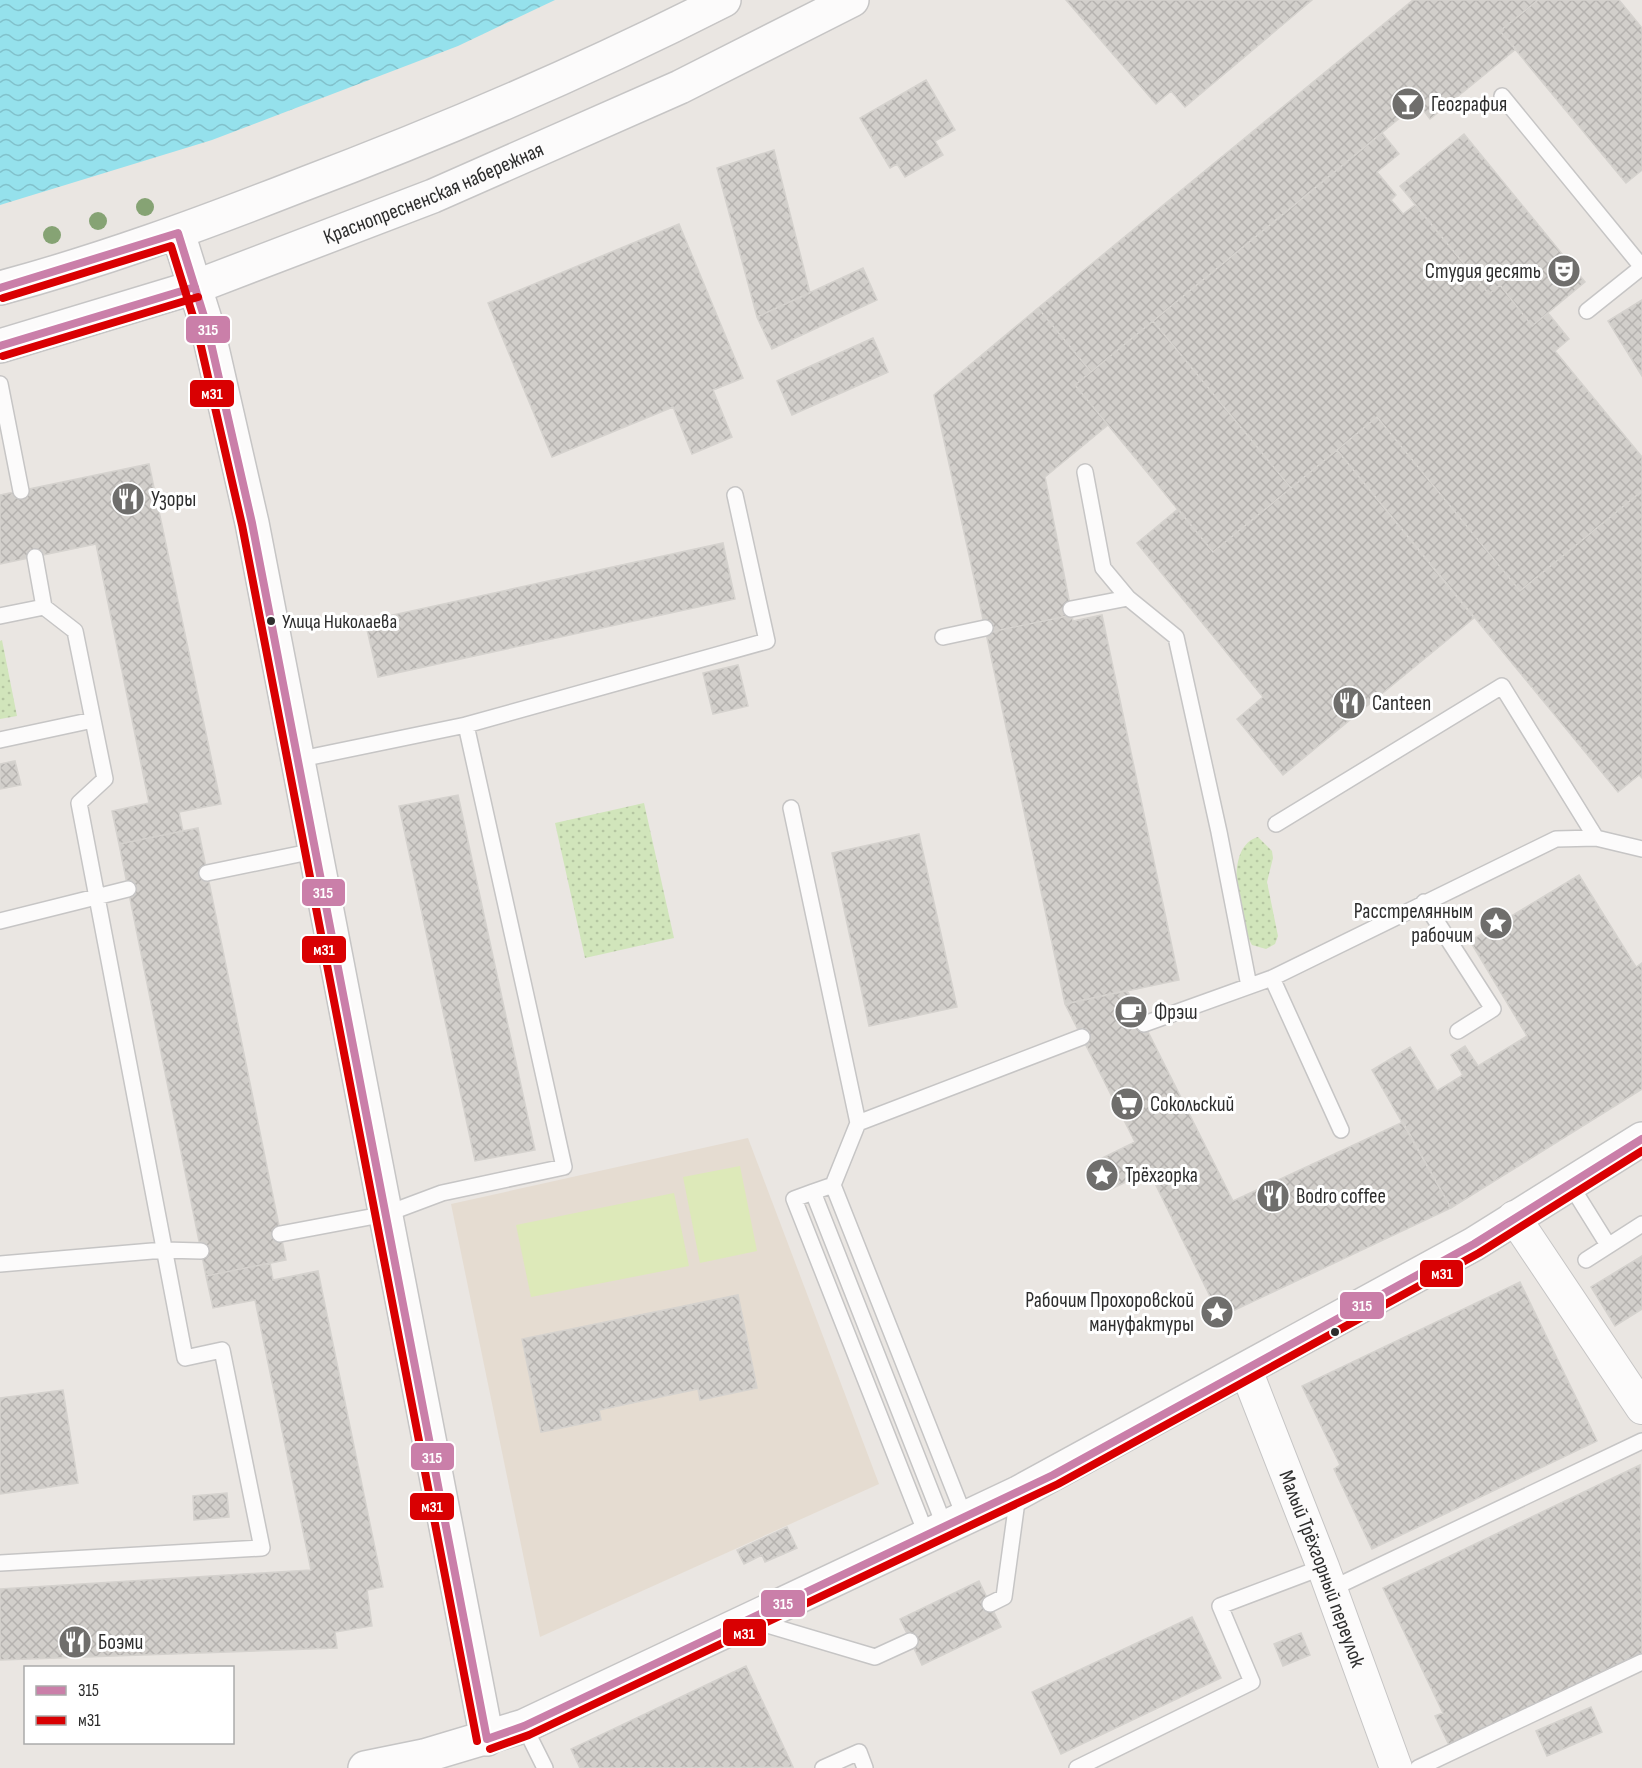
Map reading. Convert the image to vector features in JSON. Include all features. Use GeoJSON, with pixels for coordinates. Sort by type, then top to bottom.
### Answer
{"type":"FeatureCollection","features":[{"type":"Feature","properties":{"kind":"street"},"geometry":{"type":"LineString","coordinates":[[0,288],[178,233],[412,143],[652,37],[724,0]]}},
{"type":"Feature","properties":{"kind":"street","name":"Краснопресненская набережная"},"geometry":{"type":"LineString","coordinates":[[0,346],[195,287],[433,196],[680,87],[852,0]]}},
{"type":"Feature","properties":{"kind":"street"},"geometry":{"type":"LineString","coordinates":[[178,233],[195,287],[252,523],[487,1739]]}},
{"type":"Feature","properties":{"kind":"street"},"geometry":{"type":"LineString","coordinates":[[365,1768],[487,1739],[524,1726],[1018,1493],[1474,1244],[1642,1139]]}},
{"type":"Feature","properties":{"kind":"street"},"geometry":{"type":"LineString","coordinates":[[1514,1217],[1642,1408]]}},
{"type":"Feature","properties":{"kind":"street","name":"Малый Трёхгорный переулок"},"geometry":{"type":"LineString","coordinates":[[1246,1370],[1327,1578],[1396,1768]]}},
{"type":"Feature","properties":{"kind":"lane"},"geometry":{"type":"LineString","coordinates":[[1502,96],[1642,267],[1587,311]]}},
{"type":"Feature","properties":{"kind":"lane"},"geometry":{"type":"LineString","coordinates":[[0,384],[21,491]]}},
{"type":"Feature","properties":{"kind":"lane"},"geometry":{"type":"LineString","coordinates":[[1085,472],[1103,568],[1128,598],[1176,638],[1250,986]]}},
{"type":"Feature","properties":{"kind":"lane"},"geometry":{"type":"LineString","coordinates":[[296,760],[466,726],[767,641],[735,495]]}},
{"type":"Feature","properties":{"kind":"lane"},"geometry":{"type":"LineString","coordinates":[[0,1563],[262,1548],[222,1350],[185,1358],[79,803],[105,779],[75,631],[44,607],[35,557]]}},
{"type":"Feature","properties":{"kind":"lane"},"geometry":{"type":"LineString","coordinates":[[1071,609],[1128,598]]}},
{"type":"Feature","properties":{"kind":"lane"},"geometry":{"type":"LineString","coordinates":[[0,616],[44,607]]}},
{"type":"Feature","properties":{"kind":"lane"},"geometry":{"type":"LineString","coordinates":[[943,638],[985,628]]}},
{"type":"Feature","properties":{"kind":"lane"},"geometry":{"type":"LineString","coordinates":[[1276,824],[1502,686],[1596,838]]}},
{"type":"Feature","properties":{"kind":"lane"},"geometry":{"type":"LineString","coordinates":[[0,740],[93,720]]}},
{"type":"Feature","properties":{"kind":"lane"},"geometry":{"type":"LineString","coordinates":[[280,1234],[386,1214],[442,1193],[564,1167],[466,726]]}},
{"type":"Feature","properties":{"kind":"lane"},"geometry":{"type":"LineString","coordinates":[[791,808],[858,1123],[833,1185],[946,1527]]}},
{"type":"Feature","properties":{"kind":"lane"},"geometry":{"type":"LineString","coordinates":[[1144,1024],[1272,978],[1557,839],[1596,838],[1642,849]]}},
{"type":"Feature","properties":{"kind":"lane"},"geometry":{"type":"LineString","coordinates":[[207,873],[314,851]]}},
{"type":"Feature","properties":{"kind":"lane"},"geometry":{"type":"LineString","coordinates":[[0,921],[128,889]]}},
{"type":"Feature","properties":{"kind":"lane"},"geometry":{"type":"LineString","coordinates":[[1424,902],[1493,1009],[1458,1031]]}},
{"type":"Feature","properties":{"kind":"lane"},"geometry":{"type":"LineString","coordinates":[[1272,978],[1341,1130]]}},
{"type":"Feature","properties":{"kind":"lane"},"geometry":{"type":"LineString","coordinates":[[858,1123],[1082,1037]]}},
{"type":"Feature","properties":{"kind":"lane"},"geometry":{"type":"LineString","coordinates":[[1570,1184],[1608,1245]]}},
{"type":"Feature","properties":{"kind":"lane"},"geometry":{"type":"LineString","coordinates":[[833,1185],[813,1192],[946,1527]]}},
{"type":"Feature","properties":{"kind":"lane"},"geometry":{"type":"LineString","coordinates":[[1586,1260],[1642,1224]]}},
{"type":"Feature","properties":{"kind":"lane"},"geometry":{"type":"LineString","coordinates":[[0,1264],[164,1250],[201,1251]]}},
{"type":"Feature","properties":{"kind":"lane"},"geometry":{"type":"LineString","coordinates":[[1077,1768],[1252,1682],[1220,1606],[1327,1578],[1642,1441]]}},
{"type":"Feature","properties":{"kind":"lane"},"geometry":{"type":"LineString","coordinates":[[990,1604],[1004,1597],[1018,1493]]}},
{"type":"Feature","properties":{"kind":"lane"},"geometry":{"type":"LineString","coordinates":[[751,1620],[875,1658],[910,1641]]}},
{"type":"Feature","properties":{"kind":"lane"},"geometry":{"type":"LineString","coordinates":[[1418,1768],[1642,1662]]}},
{"type":"Feature","properties":{"kind":"lane"},"geometry":{"type":"LineString","coordinates":[[524,1726],[545,1768]]}},
{"type":"Feature","properties":{"kind":"lane"},"geometry":{"type":"LineString","coordinates":[[823,1768],[859,1752],[865,1768]]}},
{"type":"Feature","properties":{"kind":"shaded area"},"geometry":{"type":"Polygon","coordinates":[[[748,1138],[879,1484],[540,1637],[451,1204],[748,1138]]]}},
{"type":"Feature","properties":{"kind":"green space"},"geometry":{"type":"Polygon","coordinates":[[[2,640],[17,716],[0,719],[0,641],[2,640]]]}},
{"type":"Feature","properties":{"kind":"green space"},"geometry":{"type":"Polygon","coordinates":[[[644,803],[674,938],[585,958],[555,823],[644,803]]]}},
{"type":"Feature","properties":{"kind":"green space"},"geometry":{"type":"Polygon","coordinates":[[[1258,837],[1272,851],[1273,858],[1267,882],[1278,936],[1275,944],[1266,949],[1252,945],[1242,919],[1237,886],[1240,855],[1247,844],[1258,837]]]}},
{"type":"Feature","properties":{"kind":"green space"},"geometry":{"type":"Polygon","coordinates":[[[740,1166],[757,1251],[700,1263],[683,1177],[740,1166]]]}},
{"type":"Feature","properties":{"kind":"green space"},"geometry":{"type":"Polygon","coordinates":[[[674,1193],[689,1266],[531,1297],[516,1225],[674,1193]]]}},
{"type":"Feature","properties":{"kind":"water"},"geometry":{"type":"Polygon","coordinates":[[[0,0],[555,0],[458,46],[212,140],[0,205],[0,0]]]}},
{"type":"Feature","properties":{"kind":"building"},"geometry":{"type":"Polygon","coordinates":[[[1066,0],[1312,0],[1185,107],[1171,91],[1156,104],[1066,0]]]}},
{"type":"Feature","properties":{"kind":"building"},"geometry":{"type":"Polygon","coordinates":[[[1413,0],[1538,0],[1500,31],[1516,49],[1430,119],[1418,103],[1091,372],[1038,308],[1413,0]]]}},
{"type":"Feature","properties":{"kind":"building"},"geometry":{"type":"Polygon","coordinates":[[[1538,0],[1619,0],[1642,28],[1642,170],[1626,183],[1500,31],[1538,0]]]}},
{"type":"Feature","properties":{"kind":"building"},"geometry":{"type":"Polygon","coordinates":[[[926,80],[955,130],[935,141],[943,155],[905,177],[897,164],[890,168],[860,118],[926,80]]]}},
{"type":"Feature","properties":{"kind":"building"},"geometry":{"type":"Polygon","coordinates":[[[1382,133],[1399,154],[1377,172],[1396,195],[1391,200],[1403,214],[1415,205],[1489,294],[1500,285],[1532,326],[1548,313],[1569,339],[1555,351],[1642,457],[1642,491],[1520,591],[1377,417],[1291,488],[1153,321],[1382,133]]]}},
{"type":"Feature","properties":{"kind":"building"},"geometry":{"type":"Polygon","coordinates":[[[1464,134],[1585,282],[1532,326],[1500,285],[1489,294],[1400,186],[1464,134]]]}},
{"type":"Feature","properties":{"kind":"building"},"geometry":{"type":"Polygon","coordinates":[[[774,150],[810,293],[757,317],[717,168],[774,150]]]}},
{"type":"Feature","properties":{"kind":"building"},"geometry":{"type":"Polygon","coordinates":[[[679,224],[743,378],[713,390],[732,437],[692,454],[673,407],[552,457],[488,303],[679,224]]]}},
{"type":"Feature","properties":{"kind":"building"},"geometry":{"type":"Polygon","coordinates":[[[863,268],[877,300],[772,349],[757,317],[863,268]]]}},
{"type":"Feature","properties":{"kind":"building"},"geometry":{"type":"Polygon","coordinates":[[[1642,300],[1642,376],[1608,321],[1642,300]]]}},
{"type":"Feature","properties":{"kind":"building"},"geometry":{"type":"Polygon","coordinates":[[[1038,308],[1091,372],[1075,385],[1108,425],[1045,477],[1072,615],[986,633],[934,395],[1038,308]]]}},
{"type":"Feature","properties":{"kind":"building"},"geometry":{"type":"Polygon","coordinates":[[[1153,321],[1291,488],[1213,552],[1075,385],[1153,321]]]}},
{"type":"Feature","properties":{"kind":"building"},"geometry":{"type":"Polygon","coordinates":[[[873,338],[888,372],[792,415],[777,381],[873,338]]]}},
{"type":"Feature","properties":{"kind":"building"},"geometry":{"type":"Polygon","coordinates":[[[1377,417],[1520,591],[1642,491],[1642,778],[1639,775],[1618,792],[1337,450],[1377,417]]]}},
{"type":"Feature","properties":{"kind":"building"},"geometry":{"type":"Polygon","coordinates":[[[1337,450],[1474,618],[1283,775],[1237,719],[1263,697],[1137,543],[1178,509],[1213,552],[1337,450]]]}},
{"type":"Feature","properties":{"kind":"building"},"geometry":{"type":"Polygon","coordinates":[[[149,464],[221,804],[179,812],[183,831],[119,844],[112,811],[149,803],[96,544],[0,564],[0,495],[149,464]]]}},
{"type":"Feature","properties":{"kind":"building"},"geometry":{"type":"Polygon","coordinates":[[[723,543],[735,599],[378,677],[365,621],[723,543]]]}},
{"type":"Feature","properties":{"kind":"building"},"geometry":{"type":"Polygon","coordinates":[[[1072,615],[1073,621],[1102,615],[1179,980],[1065,1004],[986,633],[1072,615]]]}},
{"type":"Feature","properties":{"kind":"building"},"geometry":{"type":"Polygon","coordinates":[[[738,665],[748,706],[713,714],[703,673],[738,665]]]}},
{"type":"Feature","properties":{"kind":"building"},"geometry":{"type":"Polygon","coordinates":[[[15,761],[21,785],[0,789],[0,764],[15,761]]]}},
{"type":"Feature","properties":{"kind":"building"},"geometry":{"type":"Polygon","coordinates":[[[458,795],[535,1150],[475,1161],[399,806],[458,795]]]}},
{"type":"Feature","properties":{"kind":"building"},"geometry":{"type":"Polygon","coordinates":[[[198,828],[286,1260],[206,1276],[119,844],[198,828]]]}},
{"type":"Feature","properties":{"kind":"building"},"geometry":{"type":"Polygon","coordinates":[[[919,834],[957,1007],[869,1026],[832,853],[919,834]]]}},
{"type":"Feature","properties":{"kind":"building"},"geometry":{"type":"Polygon","coordinates":[[[1579,875],[1636,967],[1642,963],[1642,1089],[1451,1208],[1372,1070],[1410,1047],[1437,1091],[1463,1075],[1451,1055],[1465,1046],[1478,1066],[1527,1036],[1470,941],[1579,875]]]}},
{"type":"Feature","properties":{"kind":"building"},"geometry":{"type":"Polygon","coordinates":[[[1127,990],[1233,1201],[1403,1122],[1451,1208],[1220,1317],[1149,1171],[1109,1190],[1096,1161],[1135,1142],[1065,1004],[1127,990]]]}},
{"type":"Feature","properties":{"kind":"building"},"geometry":{"type":"Polygon","coordinates":[[[1642,1256],[1642,1309],[1615,1326],[1591,1287],[1642,1256]]]}},
{"type":"Feature","properties":{"kind":"building"},"geometry":{"type":"Polygon","coordinates":[[[270,1263],[273,1280],[318,1271],[383,1587],[367,1590],[372,1626],[335,1632],[337,1648],[0,1660],[0,1589],[311,1570],[255,1300],[213,1308],[206,1276],[270,1263]]]}},
{"type":"Feature","properties":{"kind":"building"},"geometry":{"type":"Polygon","coordinates":[[[1520,1282],[1597,1441],[1372,1549],[1334,1469],[1340,1465],[1302,1386],[1520,1282]]]}},
{"type":"Feature","properties":{"kind":"building"},"geometry":{"type":"Polygon","coordinates":[[[738,1295],[757,1388],[700,1400],[698,1389],[599,1410],[601,1420],[541,1432],[522,1339],[738,1295]]]}},
{"type":"Feature","properties":{"kind":"building"},"geometry":{"type":"Polygon","coordinates":[[[63,1390],[78,1483],[0,1494],[0,1398],[63,1390]]]}},
{"type":"Feature","properties":{"kind":"building"},"geometry":{"type":"Polygon","coordinates":[[[1640,1465],[1642,1653],[1449,1745],[1435,1716],[1443,1713],[1383,1588],[1640,1465]]]}},
{"type":"Feature","properties":{"kind":"building"},"geometry":{"type":"Polygon","coordinates":[[[227,1493],[229,1517],[194,1520],[193,1496],[227,1493]]]}},
{"type":"Feature","properties":{"kind":"building"},"geometry":{"type":"Polygon","coordinates":[[[787,1527],[797,1548],[765,1562],[762,1555],[744,1564],[737,1550],[787,1527]]]}},
{"type":"Feature","properties":{"kind":"building"},"geometry":{"type":"Polygon","coordinates":[[[979,1581],[1001,1627],[922,1665],[900,1619],[979,1581]]]}},
{"type":"Feature","properties":{"kind":"building"},"geometry":{"type":"Polygon","coordinates":[[[1192,1617],[1221,1678],[1061,1754],[1032,1692],[1192,1617]]]}},
{"type":"Feature","properties":{"kind":"building"},"geometry":{"type":"Polygon","coordinates":[[[1301,1633],[1310,1655],[1283,1666],[1274,1644],[1301,1633]]]}},
{"type":"Feature","properties":{"kind":"building"},"geometry":{"type":"Polygon","coordinates":[[[746,1666],[793,1767],[580,1768],[571,1749],[746,1666]]]}},
{"type":"Feature","properties":{"kind":"building"},"geometry":{"type":"Polygon","coordinates":[[[1591,1707],[1602,1732],[1547,1756],[1536,1731],[1591,1707]]]}},
{"type":"Feature","properties":{"kind":"transit line","name":"315"},"geometry":{"type":"LineString","coordinates":[[0,288],[178,233],[207,326],[252,523],[487,1739]]}},
{"type":"Feature","properties":{"kind":"transit line","name":"м31"},"geometry":{"type":"LineString","coordinates":[[3,298],[171,246],[197,329],[242,525],[477,1741]]}},
{"type":"Feature","properties":{"kind":"transit line","name":"315"},"geometry":{"type":"LineString","coordinates":[[0,346],[195,287]]}},
{"type":"Feature","properties":{"kind":"transit line","name":"м31"},"geometry":{"type":"LineString","coordinates":[[3,356],[198,297]]}},
{"type":"Feature","properties":{"kind":"transit line","name":"315"},"geometry":{"type":"LineString","coordinates":[[487,1739],[524,1726],[1053,1475],[1474,1244],[1642,1139]]}},
{"type":"Feature","properties":{"kind":"transit line","name":"м31"},"geometry":{"type":"LineString","coordinates":[[490,1749],[529,1735],[1058,1484],[1479,1253],[1642,1151]]}},
{"type":"Feature","properties":{"kind":"place","name":"География"},"geometry":{"type":"Point","coordinates":[1408,104]}},
{"type":"Feature","properties":{"kind":"place","name":"Студия десять"},"geometry":{"type":"Point","coordinates":[1564,271]}},
{"type":"Feature","properties":{"kind":"place","name":"Узоры"},"geometry":{"type":"Point","coordinates":[128,499]}},
{"type":"Feature","properties":{"kind":"place","name":"Улица Николаева"},"geometry":{"type":"Point","coordinates":[271,621]}},
{"type":"Feature","properties":{"kind":"place","name":"Canteen"},"geometry":{"type":"Point","coordinates":[1349,703]}},
{"type":"Feature","properties":{"kind":"place","name":"Расстрелянным рабочим"},"geometry":{"type":"Point","coordinates":[1496,923]}},
{"type":"Feature","properties":{"kind":"place","name":"Фрэш"},"geometry":{"type":"Point","coordinates":[1131,1012]}},
{"type":"Feature","properties":{"kind":"place","name":"Сокольский"},"geometry":{"type":"Point","coordinates":[1127,1104]}},
{"type":"Feature","properties":{"kind":"place","name":"Трёхгорка"},"geometry":{"type":"Point","coordinates":[1102,1175]}},
{"type":"Feature","properties":{"kind":"place","name":"Bodro coffee"},"geometry":{"type":"Point","coordinates":[1273,1196]}},
{"type":"Feature","properties":{"kind":"place","name":"Рабочим Прохоровской мануфактуры"},"geometry":{"type":"Point","coordinates":[1217,1312]}},
{"type":"Feature","properties":{"kind":"place","name":"Боэми"},"geometry":{"type":"Point","coordinates":[75,1642]}}]}
